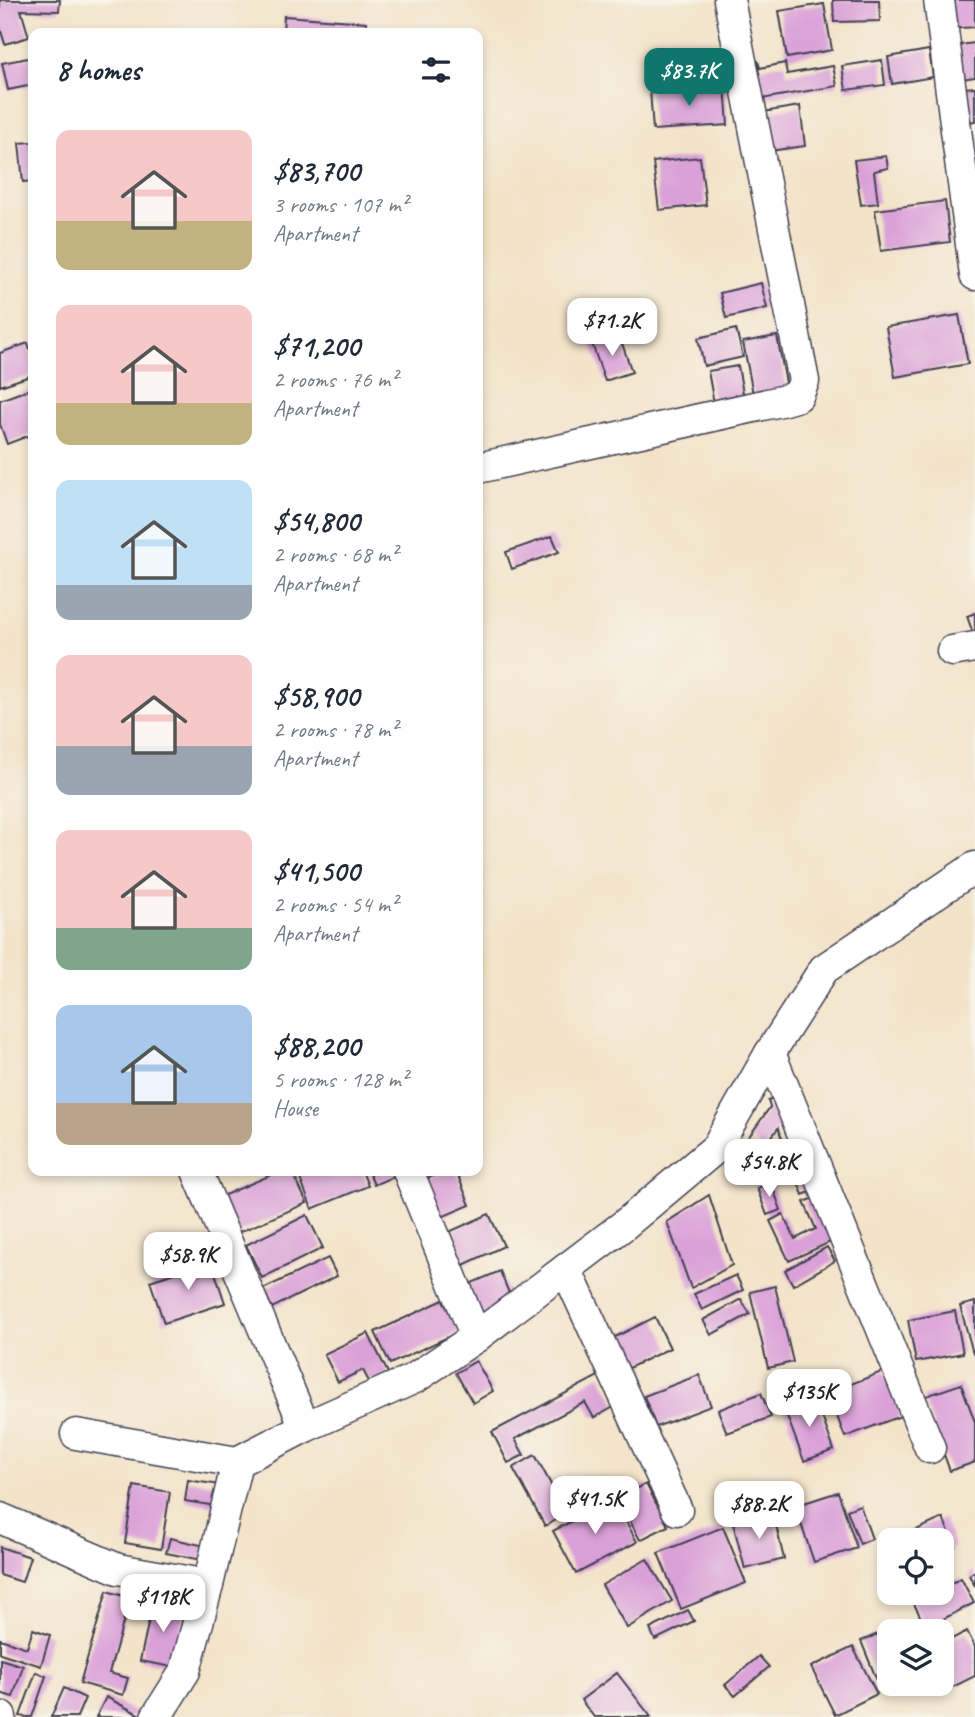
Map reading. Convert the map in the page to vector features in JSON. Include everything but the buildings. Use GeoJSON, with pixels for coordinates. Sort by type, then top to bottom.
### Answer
{"type":"FeatureCollection","features":[{"type":"Feature","properties":{"kind":"street"},"geometry":{"type":"LineString","coordinates":[[483,467],[798,396],[804,381],[729,0]]}},
{"type":"Feature","properties":{"kind":"street"},"geometry":{"type":"LineString","coordinates":[[939,0],[975,275]]}},
{"type":"Feature","properties":{"kind":"street"},"geometry":{"type":"LineString","coordinates":[[76,1434],[237,1462],[305,1427],[415,1378],[476,1337],[624,1225],[716,1148],[770,1053],[824,969],[975,867]]}},
{"type":"Feature","properties":{"kind":"street"},"geometry":{"type":"LineString","coordinates":[[770,1053],[930,1448]]}},
{"type":"Feature","properties":{"kind":"street"},"geometry":{"type":"LineString","coordinates":[[199,1176],[305,1427]]}},
{"type":"Feature","properties":{"kind":"street"},"geometry":{"type":"LineString","coordinates":[[410,1176],[476,1337]]}},
{"type":"Feature","properties":{"kind":"street"},"geometry":{"type":"LineString","coordinates":[[566,1269],[677,1510]]}},
{"type":"Feature","properties":{"kind":"street"},"geometry":{"type":"LineString","coordinates":[[156,1717],[185,1671],[237,1462]]}},
{"type":"Feature","properties":{"kind":"street"},"geometry":{"type":"LineString","coordinates":[[0,1518],[118,1569],[208,1585]]}}]}
